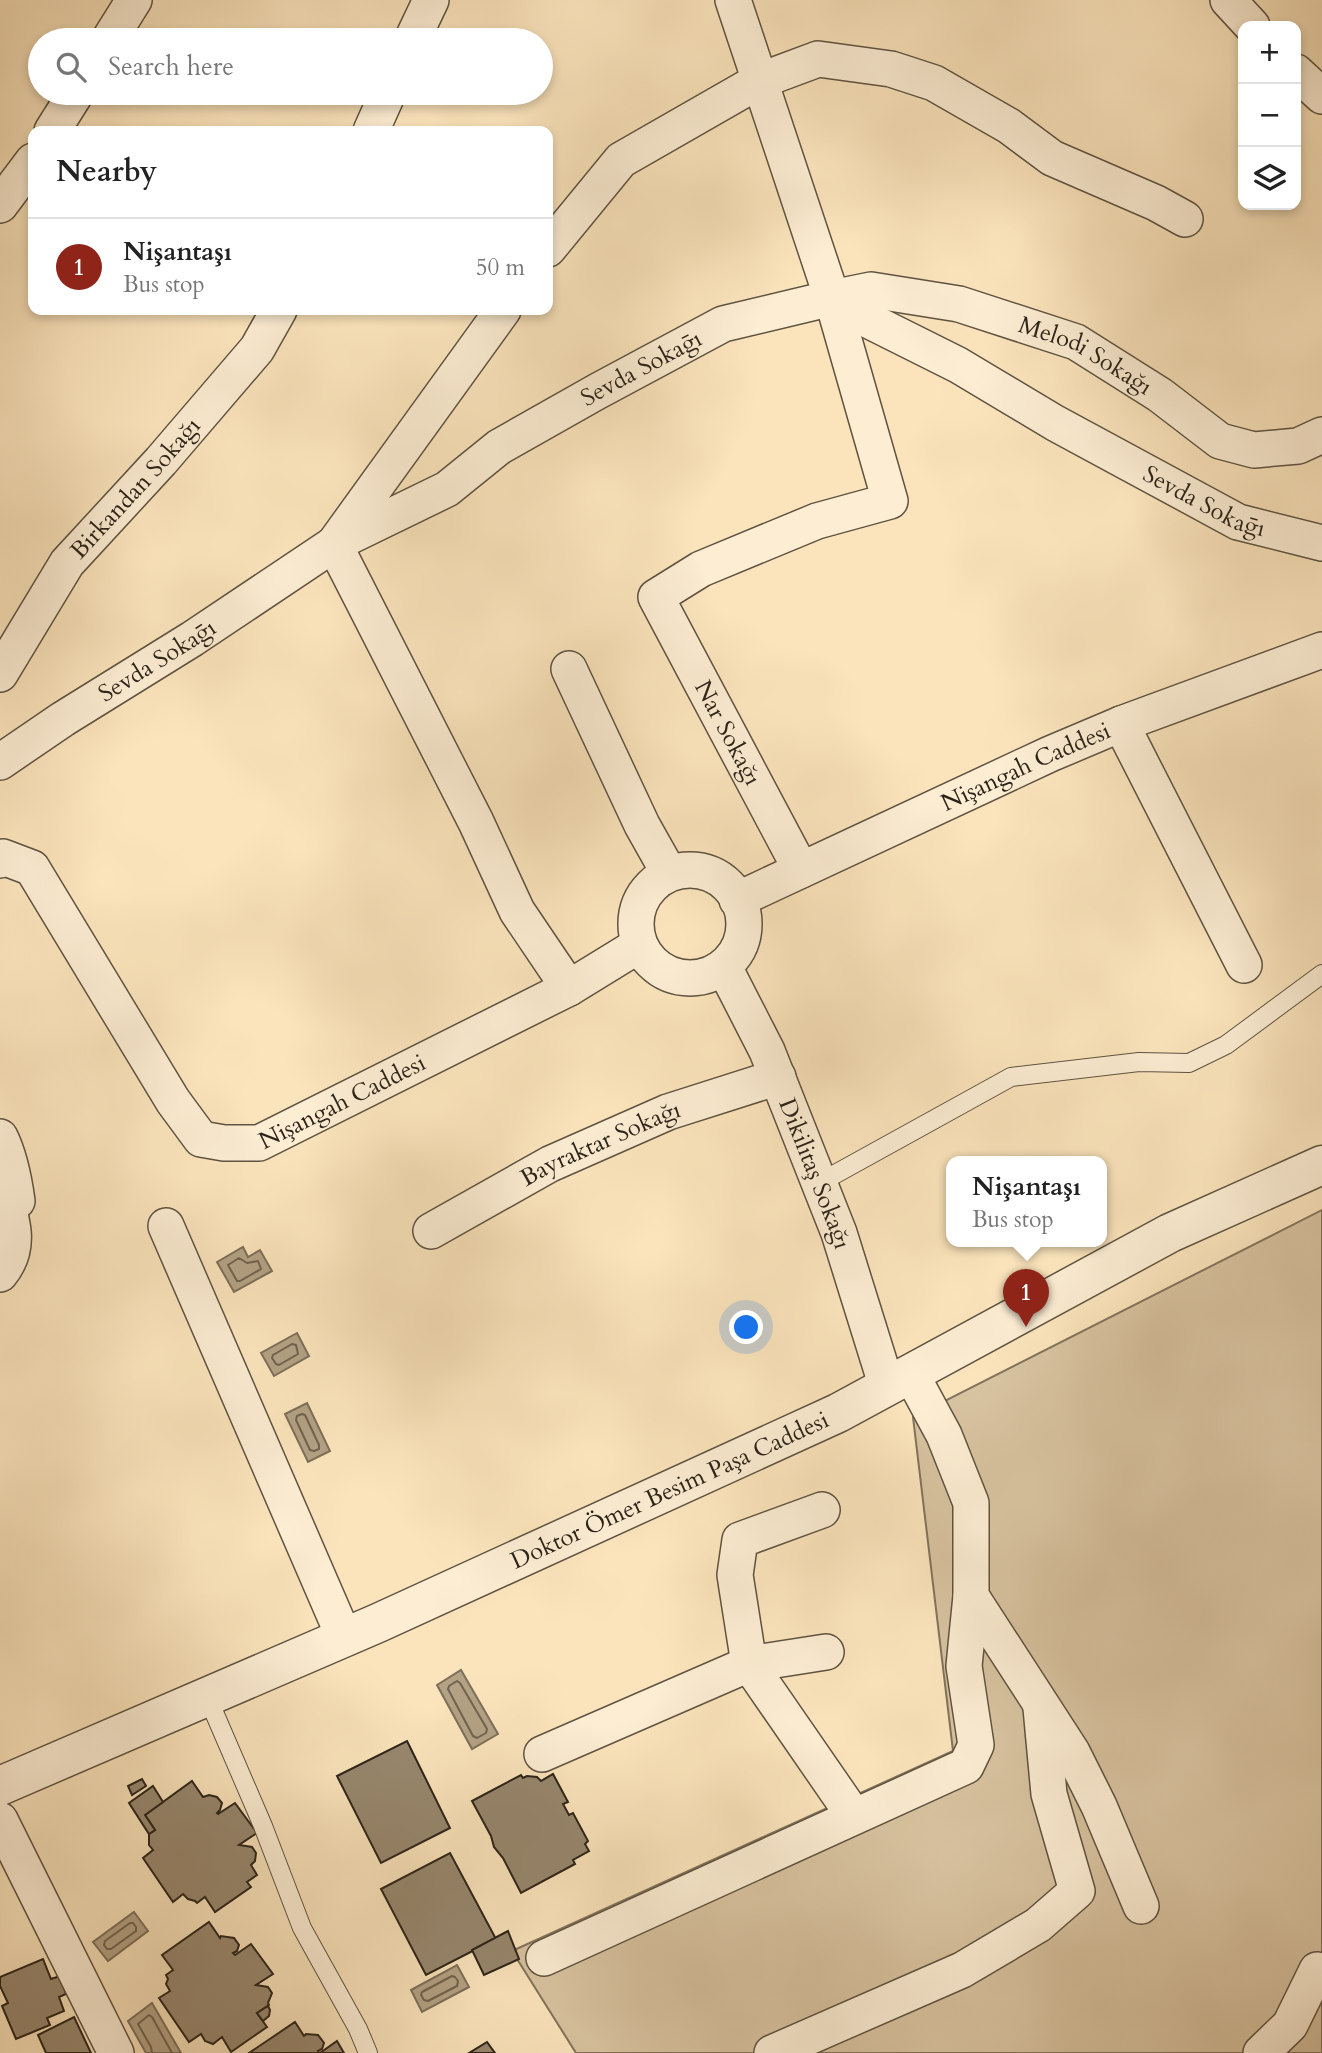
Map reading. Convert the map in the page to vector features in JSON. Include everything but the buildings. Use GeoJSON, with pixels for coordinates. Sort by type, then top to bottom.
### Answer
{"type":"FeatureCollection","features":[{"type":"Feature","properties":{"kind":"street"},"geometry":{"type":"LineString","coordinates":[[116,28],[134,0]]}},
{"type":"Feature","properties":{"kind":"street"},"geometry":{"type":"LineString","coordinates":[[418,28],[431,0]]}},
{"type":"Feature","properties":{"kind":"street"},"geometry":{"type":"LineString","coordinates":[[733,0],[832,298]]}},
{"type":"Feature","properties":{"kind":"street"},"geometry":{"type":"LineString","coordinates":[[1228,0],[1247,21]]}},
{"type":"Feature","properties":{"kind":"street"},"geometry":{"type":"LineString","coordinates":[[553,243],[621,160],[759,81],[818,59],[891,69],[934,83],[1009,126],[1052,158],[1156,203],[1185,219]]}},
{"type":"Feature","properties":{"kind":"street"},"geometry":{"type":"LineString","coordinates":[[1301,77],[1322,96]]}},
{"type":"Feature","properties":{"kind":"street"},"geometry":{"type":"LineString","coordinates":[[55,126],[68,105]]}},
{"type":"Feature","properties":{"kind":"street"},"geometry":{"type":"LineString","coordinates":[[373,126],[383,105]]}},
{"type":"Feature","properties":{"kind":"street"},"geometry":{"type":"LineString","coordinates":[[0,205],[28,168]]}},
{"type":"Feature","properties":{"kind":"street","name":"Melodi Sokağı"},"geometry":{"type":"LineString","coordinates":[[832,298],[871,290],[959,304],[1076,342],[1160,395],[1220,441],[1254,450],[1298,446],[1322,435]]}},
{"type":"Feature","properties":{"kind":"street","name":"Sevda Sokaḡı"},"geometry":{"type":"LineString","coordinates":[[0,762],[334,544],[447,489],[499,446],[723,324],[832,298],[858,315],[958,365],[1055,423],[1238,522],[1322,543]]}},
{"type":"Feature","properties":{"kind":"street","name":"Nar Sokağı"},"geometry":{"type":"LineString","coordinates":[[801,870],[656,597],[701,569],[806,525],[890,501],[832,298]]}},
{"type":"Feature","properties":{"kind":"street","name":"Birkandan Sokağı"},"geometry":{"type":"LineString","coordinates":[[0,674],[67,563],[161,461],[257,349],[276,315]]}},
{"type":"Feature","properties":{"kind":"street"},"geometry":{"type":"LineString","coordinates":[[499,315],[334,544],[475,822],[517,911],[569,988]]}},
{"type":"Feature","properties":{"kind":"street","name":"Nişangah Caddesi"},"geometry":{"type":"LineString","coordinates":[[737,900],[1121,723],[1322,650]]}},
{"type":"Feature","properties":{"kind":"street"},"geometry":{"type":"LineString","coordinates":[[569,668],[642,825],[668,873]]}},
{"type":"Feature","properties":{"kind":"street"},"geometry":{"type":"LineString","coordinates":[[1121,723],[1244,965]]}},
{"type":"Feature","properties":{"kind":"street","name":"Nişangah Caddesi"},"geometry":{"type":"LineString","coordinates":[[0,860],[3,858],[32,868],[173,1101],[201,1139],[224,1143],[259,1143],[569,988],[639,945]]}},
{"type":"Feature","properties":{"kind":"street"},"geometry":{"type":"LineString","coordinates":[[687,869],[714,874],[730,886],[737,900],[743,910],[744,929],[736,953],[723,967],[704,977],[685,978],[662,971],[647,958],[639,945],[635,926],[639,902],[650,886],[668,873],[687,869]]}},
{"type":"Feature","properties":{"kind":"street","name":"Dikilitaş Sokağı"},"geometry":{"type":"LineString","coordinates":[[544,1958],[966,1766],[976,1745],[964,1666],[971,1596],[971,1503],[944,1435],[899,1381],[768,1051],[723,967]]}},
{"type":"Feature","properties":{"kind":"street","name":"Bayraktar Sokağı"},"geometry":{"type":"LineString","coordinates":[[431,1231],[550,1164],[668,1112],[778,1077]]}},
{"type":"Feature","properties":{"kind":"street"},"geometry":{"type":"LineString","coordinates":[[0,1137],[6,1149],[18,1201],[19,1213],[14,1231]]}},
{"type":"Feature","properties":{"kind":"street","name":"Doktor Ömer Besim Paşa Caddesi"},"geometry":{"type":"LineString","coordinates":[[0,1786],[344,1637],[838,1413],[1170,1233],[1322,1165]]}},
{"type":"Feature","properties":{"kind":"street"},"geometry":{"type":"LineString","coordinates":[[0,1180],[15,1236],[9,1264],[0,1274]]}},
{"type":"Feature","properties":{"kind":"street"},"geometry":{"type":"LineString","coordinates":[[166,1226],[344,1637]]}},
{"type":"Feature","properties":{"kind":"street"},"geometry":{"type":"LineString","coordinates":[[822,1510],[740,1540],[735,1576],[749,1664],[854,1816]]}},
{"type":"Feature","properties":{"kind":"street"},"geometry":{"type":"LineString","coordinates":[[971,1596],[1078,1762],[1140,1906]]}},
{"type":"Feature","properties":{"kind":"street"},"geometry":{"type":"LineString","coordinates":[[542,1755],[749,1664],[826,1652]]}},
{"type":"Feature","properties":{"kind":"street"},"geometry":{"type":"LineString","coordinates":[[772,2053],[962,1970],[1038,1926],[1077,1891],[1049,1794],[1041,1705]]}},
{"type":"Feature","properties":{"kind":"street"},"geometry":{"type":"LineString","coordinates":[[0,1820],[116,2053]]}},
{"type":"Feature","properties":{"kind":"street"},"geometry":{"type":"LineString","coordinates":[[1261,2053],[1290,2025],[1317,1969]]}},
{"type":"Feature","properties":{"kind":"lane"},"geometry":{"type":"LineString","coordinates":[[819,1182],[1011,1077],[1139,1062],[1189,1063],[1226,1045],[1322,974]]}},
{"type":"Feature","properties":{"kind":"lane"},"geometry":{"type":"LineString","coordinates":[[206,1696],[263,1826],[302,1927],[359,2029],[368,2053]]}},
{"type":"Feature","properties":{"kind":"shaded area"},"geometry":{"type":"Polygon","coordinates":[[[1322,1210],[1322,2053],[576,2053],[512,1951],[953,1751],[913,1417],[1322,1210]]]}},
{"type":"Feature","properties":{"kind":"water"},"geometry":{"type":"Polygon","coordinates":[[[243,1247],[248,1257],[260,1250],[272,1271],[234,1292],[217,1262],[243,1247]]]}},
{"type":"Feature","properties":{"kind":"water"},"geometry":{"type":"Polygon","coordinates":[[[297,1333],[309,1356],[274,1376],[261,1353],[297,1333]]]}},
{"type":"Feature","properties":{"kind":"water"},"geometry":{"type":"Polygon","coordinates":[[[307,1403],[330,1451],[308,1462],[285,1414],[307,1403]]]}},
{"type":"Feature","properties":{"kind":"water"},"geometry":{"type":"Polygon","coordinates":[[[461,1670],[498,1734],[472,1749],[437,1685],[461,1670]]]}},
{"type":"Feature","properties":{"kind":"water"},"geometry":{"type":"Polygon","coordinates":[[[134,1912],[148,1931],[108,1961],[93,1942],[134,1912]]]}},
{"type":"Feature","properties":{"kind":"water"},"geometry":{"type":"Polygon","coordinates":[[[457,1965],[469,1987],[422,2012],[411,1990],[457,1965]]]}},
{"type":"Feature","properties":{"kind":"water"},"geometry":{"type":"Polygon","coordinates":[[[152,2003],[181,2053],[146,2053],[128,2021],[152,2003]]]}},
{"type":"Feature","properties":{"kind":"place","name":"Nişantaşı"},"geometry":{"type":"Point","coordinates":[1026,1327]}}]}
